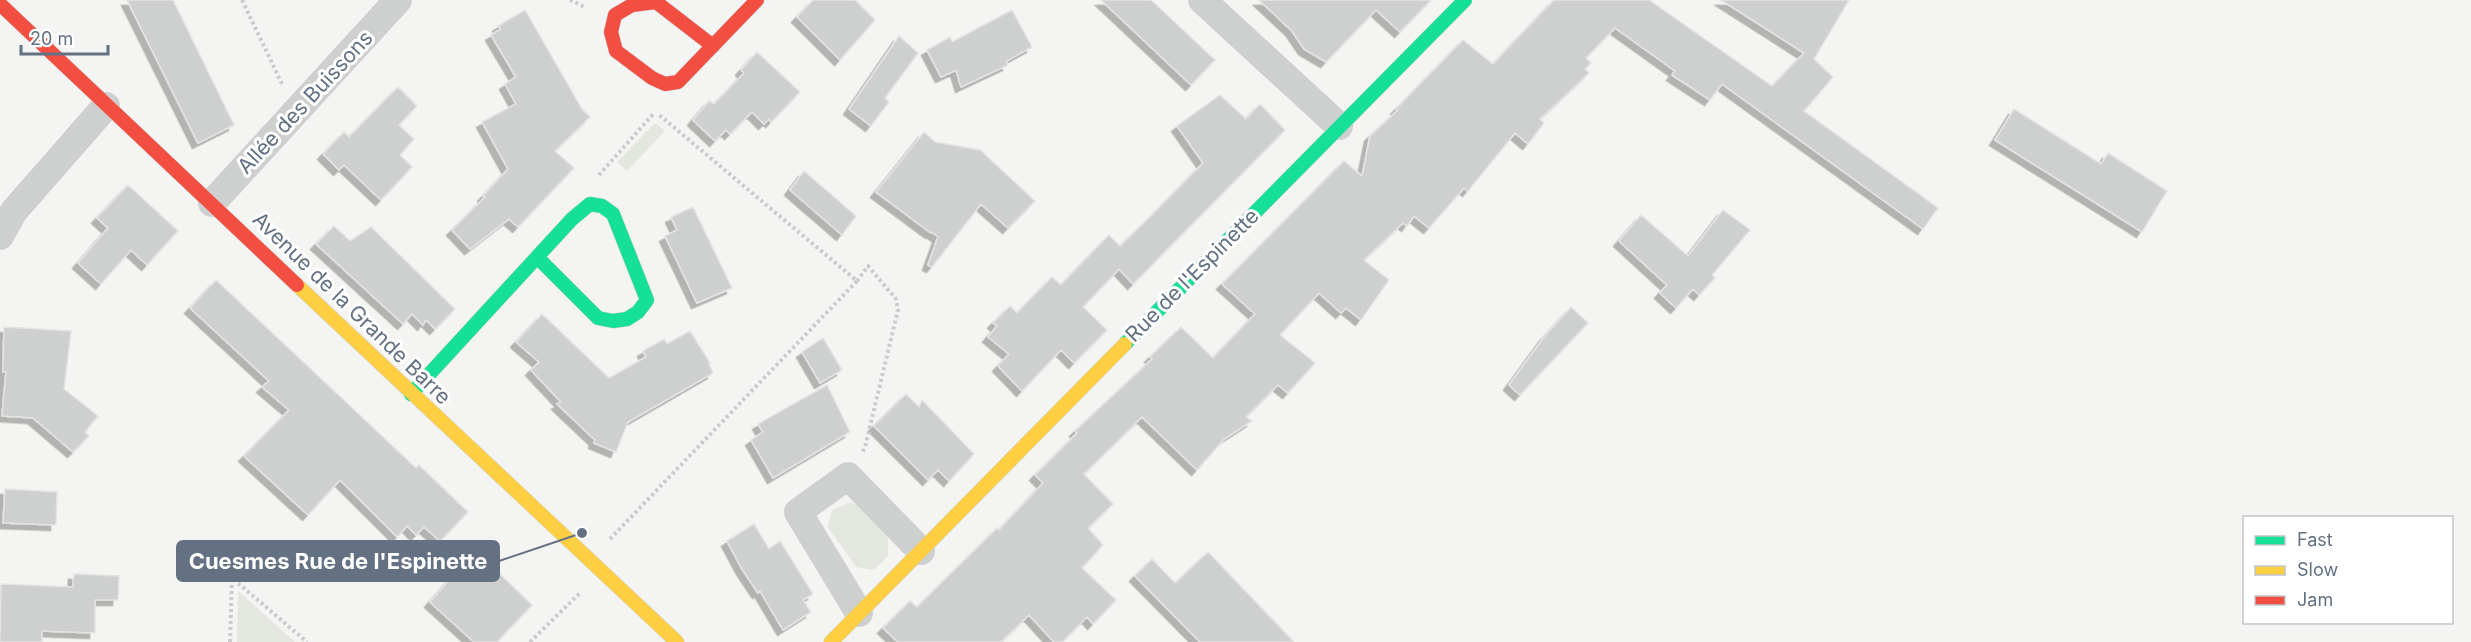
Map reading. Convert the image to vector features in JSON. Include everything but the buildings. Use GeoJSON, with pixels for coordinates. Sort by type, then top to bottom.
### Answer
{"type":"FeatureCollection","features":[{"type":"Feature","properties":{"kind":"street","name":"Allée des Buissons"},"geometry":{"type":"LineString","coordinates":[[212,203],[398,0]]}},
{"type":"Feature","properties":{"kind":"street"},"geometry":{"type":"LineString","coordinates":[[713,46],[656,2],[632,5],[615,15],[611,32],[616,51],[664,84],[678,82],[758,0]]}},
{"type":"Feature","properties":{"kind":"street"},"geometry":{"type":"LineString","coordinates":[[1202,0],[1339,126]]}},
{"type":"Feature","properties":{"kind":"street","name":"Rue de l'Espinette"},"geometry":{"type":"LineString","coordinates":[[831,642],[1465,0]]}},
{"type":"Feature","properties":{"kind":"street","name":"Avenue de la Grande Barre"},"geometry":{"type":"LineString","coordinates":[[0,4],[411,394],[677,642]]}},
{"type":"Feature","properties":{"kind":"street"},"geometry":{"type":"LineString","coordinates":[[0,236],[14,211],[106,106]]}},
{"type":"Feature","properties":{"kind":"street"},"geometry":{"type":"LineString","coordinates":[[411,394],[572,219],[590,204],[603,206],[613,214],[647,300],[642,310],[624,321],[612,323],[598,318],[538,258]]}},
{"type":"Feature","properties":{"kind":"street"},"geometry":{"type":"LineString","coordinates":[[860,613],[798,512],[848,476],[921,551]]}},
{"type":"Feature","properties":{"kind":"path"},"geometry":{"type":"LineString","coordinates":[[242,0],[296,113]]}},
{"type":"Feature","properties":{"kind":"path"},"geometry":{"type":"LineString","coordinates":[[599,174],[656,112],[857,281]]}},
{"type":"Feature","properties":{"kind":"path"},"geometry":{"type":"LineString","coordinates":[[530,642],[601,572],[603,546],[857,281],[868,266],[896,298],[898,310],[865,447],[848,476]]}},
{"type":"Feature","properties":{"kind":"path"},"geometry":{"type":"LineString","coordinates":[[230,642],[232,578],[307,642]]}},
{"type":"Feature","properties":{"kind":"shaded area"},"geometry":{"type":"Polygon","coordinates":[[[655,123],[665,131],[627,171],[617,162],[655,123]]]}},
{"type":"Feature","properties":{"kind":"shaded area"},"geometry":{"type":"Polygon","coordinates":[[[851,502],[870,514],[888,535],[888,556],[874,570],[856,567],[828,527],[832,510],[851,502]]]}},
{"type":"Feature","properties":{"kind":"shaded area"},"geometry":{"type":"Polygon","coordinates":[[[238,591],[295,642],[237,642],[238,591]]]}},
{"type":"Feature","properties":{"kind":"traffic: fast"},"geometry":{"type":"LineString","coordinates":[[1125,344],[1465,0]]}},
{"type":"Feature","properties":{"kind":"traffic: fast"},"geometry":{"type":"LineString","coordinates":[[411,394],[572,219],[590,204],[602,206],[613,214],[647,300],[638,312],[627,319],[613,321],[598,318],[538,258]]}},
{"type":"Feature","properties":{"kind":"traffic: slow"},"geometry":{"type":"LineString","coordinates":[[297,285],[677,642]]}},
{"type":"Feature","properties":{"kind":"traffic: slow"},"geometry":{"type":"LineString","coordinates":[[831,642],[1125,344]]}},
{"type":"Feature","properties":{"kind":"traffic: jam"},"geometry":{"type":"LineString","coordinates":[[713,46],[656,2],[632,5],[615,15],[611,32],[616,51],[652,78],[665,84],[678,82],[757,0]]}},
{"type":"Feature","properties":{"kind":"traffic: jam"},"geometry":{"type":"LineString","coordinates":[[0,4],[297,285]]}},
{"type":"Feature","properties":{"kind":"place","name":"Cuesmes Rue de l'Espinette"},"geometry":{"type":"Point","coordinates":[582,533]}}]}
